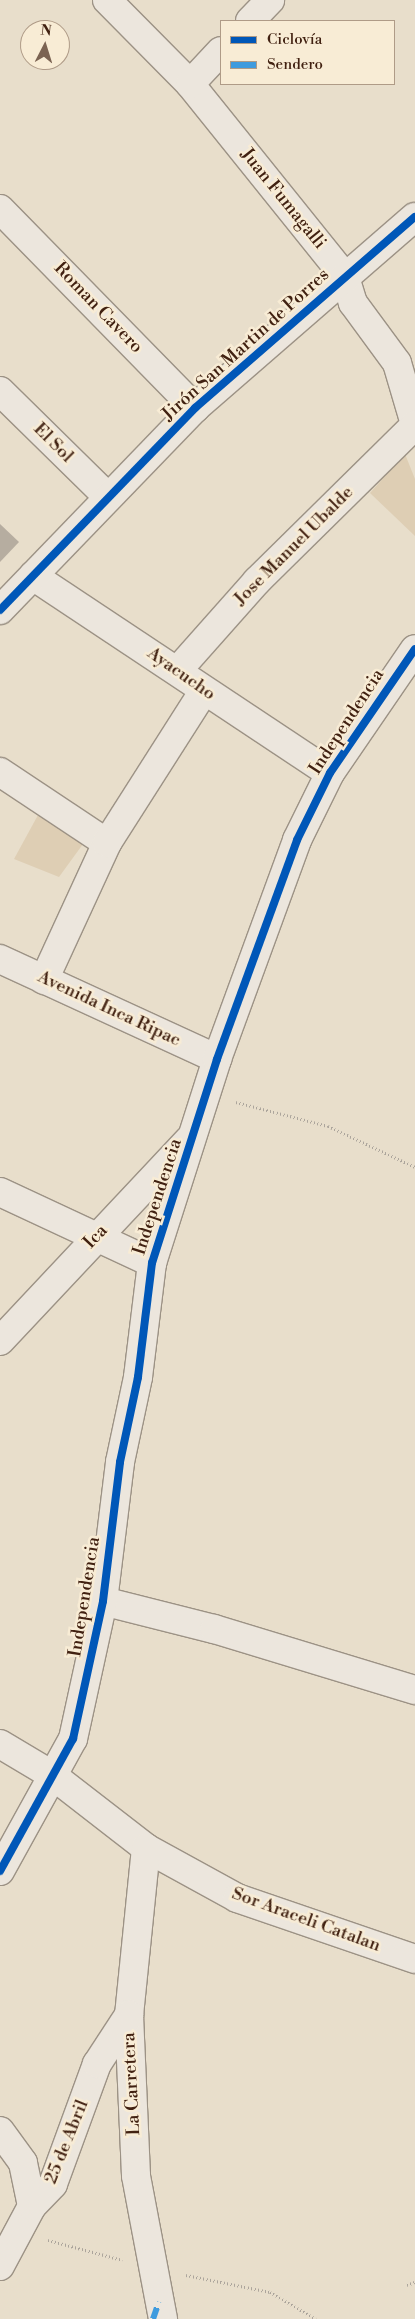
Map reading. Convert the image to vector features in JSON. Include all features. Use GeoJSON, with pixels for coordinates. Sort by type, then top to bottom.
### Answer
{"type":"FeatureCollection","features":[{"type":"Feature","properties":{"kind":"street","name":"Juan Fumagalli"},"geometry":{"type":"LineString","coordinates":[[107,0],[190,84],[345,277],[353,303],[396,363],[415,424]]}},
{"type":"Feature","properties":{"kind":"street"},"geometry":{"type":"LineString","coordinates":[[251,20],[270,0]]}},
{"type":"Feature","properties":{"kind":"street"},"geometry":{"type":"LineString","coordinates":[[190,84],[220,52]]}},
{"type":"Feature","properties":{"kind":"street","name":"Roman Cavero"},"geometry":{"type":"LineString","coordinates":[[0,209],[195,408]]}},
{"type":"Feature","properties":{"kind":"street","name":"Jirón San Martin de Porres"},"geometry":{"type":"LineString","coordinates":[[0,610],[107,496],[195,408],[415,217]]}},
{"type":"Feature","properties":{"kind":"street","name":"El Sol"},"geometry":{"type":"LineString","coordinates":[[0,391],[107,496]]}},
{"type":"Feature","properties":{"kind":"street","name":"Jose Manuel Ubalde"},"geometry":{"type":"LineString","coordinates":[[178,670],[257,581],[415,424]]}},
{"type":"Feature","properties":{"kind":"street","name":"Ayacucho"},"geometry":{"type":"LineString","coordinates":[[33,576],[178,670],[204,692],[330,773]]}},
{"type":"Feature","properties":{"kind":"street","name":"Independencia"},"geometry":{"type":"LineString","coordinates":[[0,1871],[73,1739],[103,1601],[120,1462],[138,1377],[152,1264],[217,1059],[297,840],[330,773],[415,649]]}},
{"type":"Feature","properties":{"kind":"street"},"geometry":{"type":"LineString","coordinates":[[44,980],[107,843],[204,692]]}},
{"type":"Feature","properties":{"kind":"street"},"geometry":{"type":"LineString","coordinates":[[0,772],[107,843]]}},
{"type":"Feature","properties":{"kind":"street","name":"Avenida Inca Ripac"},"geometry":{"type":"LineString","coordinates":[[0,959],[217,1059]]}},
{"type":"Feature","properties":{"kind":"street","name":"Ica"},"geometry":{"type":"LineString","coordinates":[[0,1340],[194,1136]]}},
{"type":"Feature","properties":{"kind":"street"},"geometry":{"type":"LineString","coordinates":[[0,1192],[152,1264]]}},
{"type":"Feature","properties":{"kind":"street"},"geometry":{"type":"LineString","coordinates":[[103,1601],[214,1629],[415,1690]]}},
{"type":"Feature","properties":{"kind":"street","name":"Sor Araceli Catalan"},"geometry":{"type":"LineString","coordinates":[[0,1744],[52,1775],[146,1848],[237,1898],[415,1959]]}},
{"type":"Feature","properties":{"kind":"street","name":"La Carretera"},"geometry":{"type":"LineString","coordinates":[[146,1848],[128,2015],[136,2176],[163,2319]]}},
{"type":"Feature","properties":{"kind":"street","name":"25 de Abril"},"geometry":{"type":"LineString","coordinates":[[0,2266],[32,2206],[53,2184],[98,2064],[128,2015]]}},
{"type":"Feature","properties":{"kind":"street"},"geometry":{"type":"LineString","coordinates":[[0,2131],[22,2163],[32,2206]]}},
{"type":"Feature","properties":{"kind":"path"},"geometry":{"type":"LineString","coordinates":[[206,1094],[328,1126],[415,1166]]}},
{"type":"Feature","properties":{"kind":"path"},"geometry":{"type":"LineString","coordinates":[[407,2285],[415,2282]]}},
{"type":"Feature","properties":{"kind":"shaded area"},"geometry":{"type":"Polygon","coordinates":[[[405,454],[415,479],[415,536],[370,493],[405,454]]]}},
{"type":"Feature","properties":{"kind":"shaded area"},"geometry":{"type":"Polygon","coordinates":[[[38,815],[83,844],[59,877],[14,859],[38,815]]]}},
{"type":"Feature","properties":{"kind":"building"},"geometry":{"type":"Polygon","coordinates":[[[0,524],[19,542],[0,562],[0,524]]]}},
{"type":"Feature","properties":{"kind":"marked path"},"geometry":{"type":"LineString","coordinates":[[153,2319],[159,2302]]}},
{"type":"Feature","properties":{"kind":"cycle path"},"geometry":{"type":"LineString","coordinates":[[0,610],[195,408],[415,217]]}},
{"type":"Feature","properties":{"kind":"cycle path"},"geometry":{"type":"LineString","coordinates":[[0,1871],[73,1739],[103,1601],[120,1462],[138,1377],[152,1263],[217,1059],[297,840],[330,773],[415,649]]}}]}
